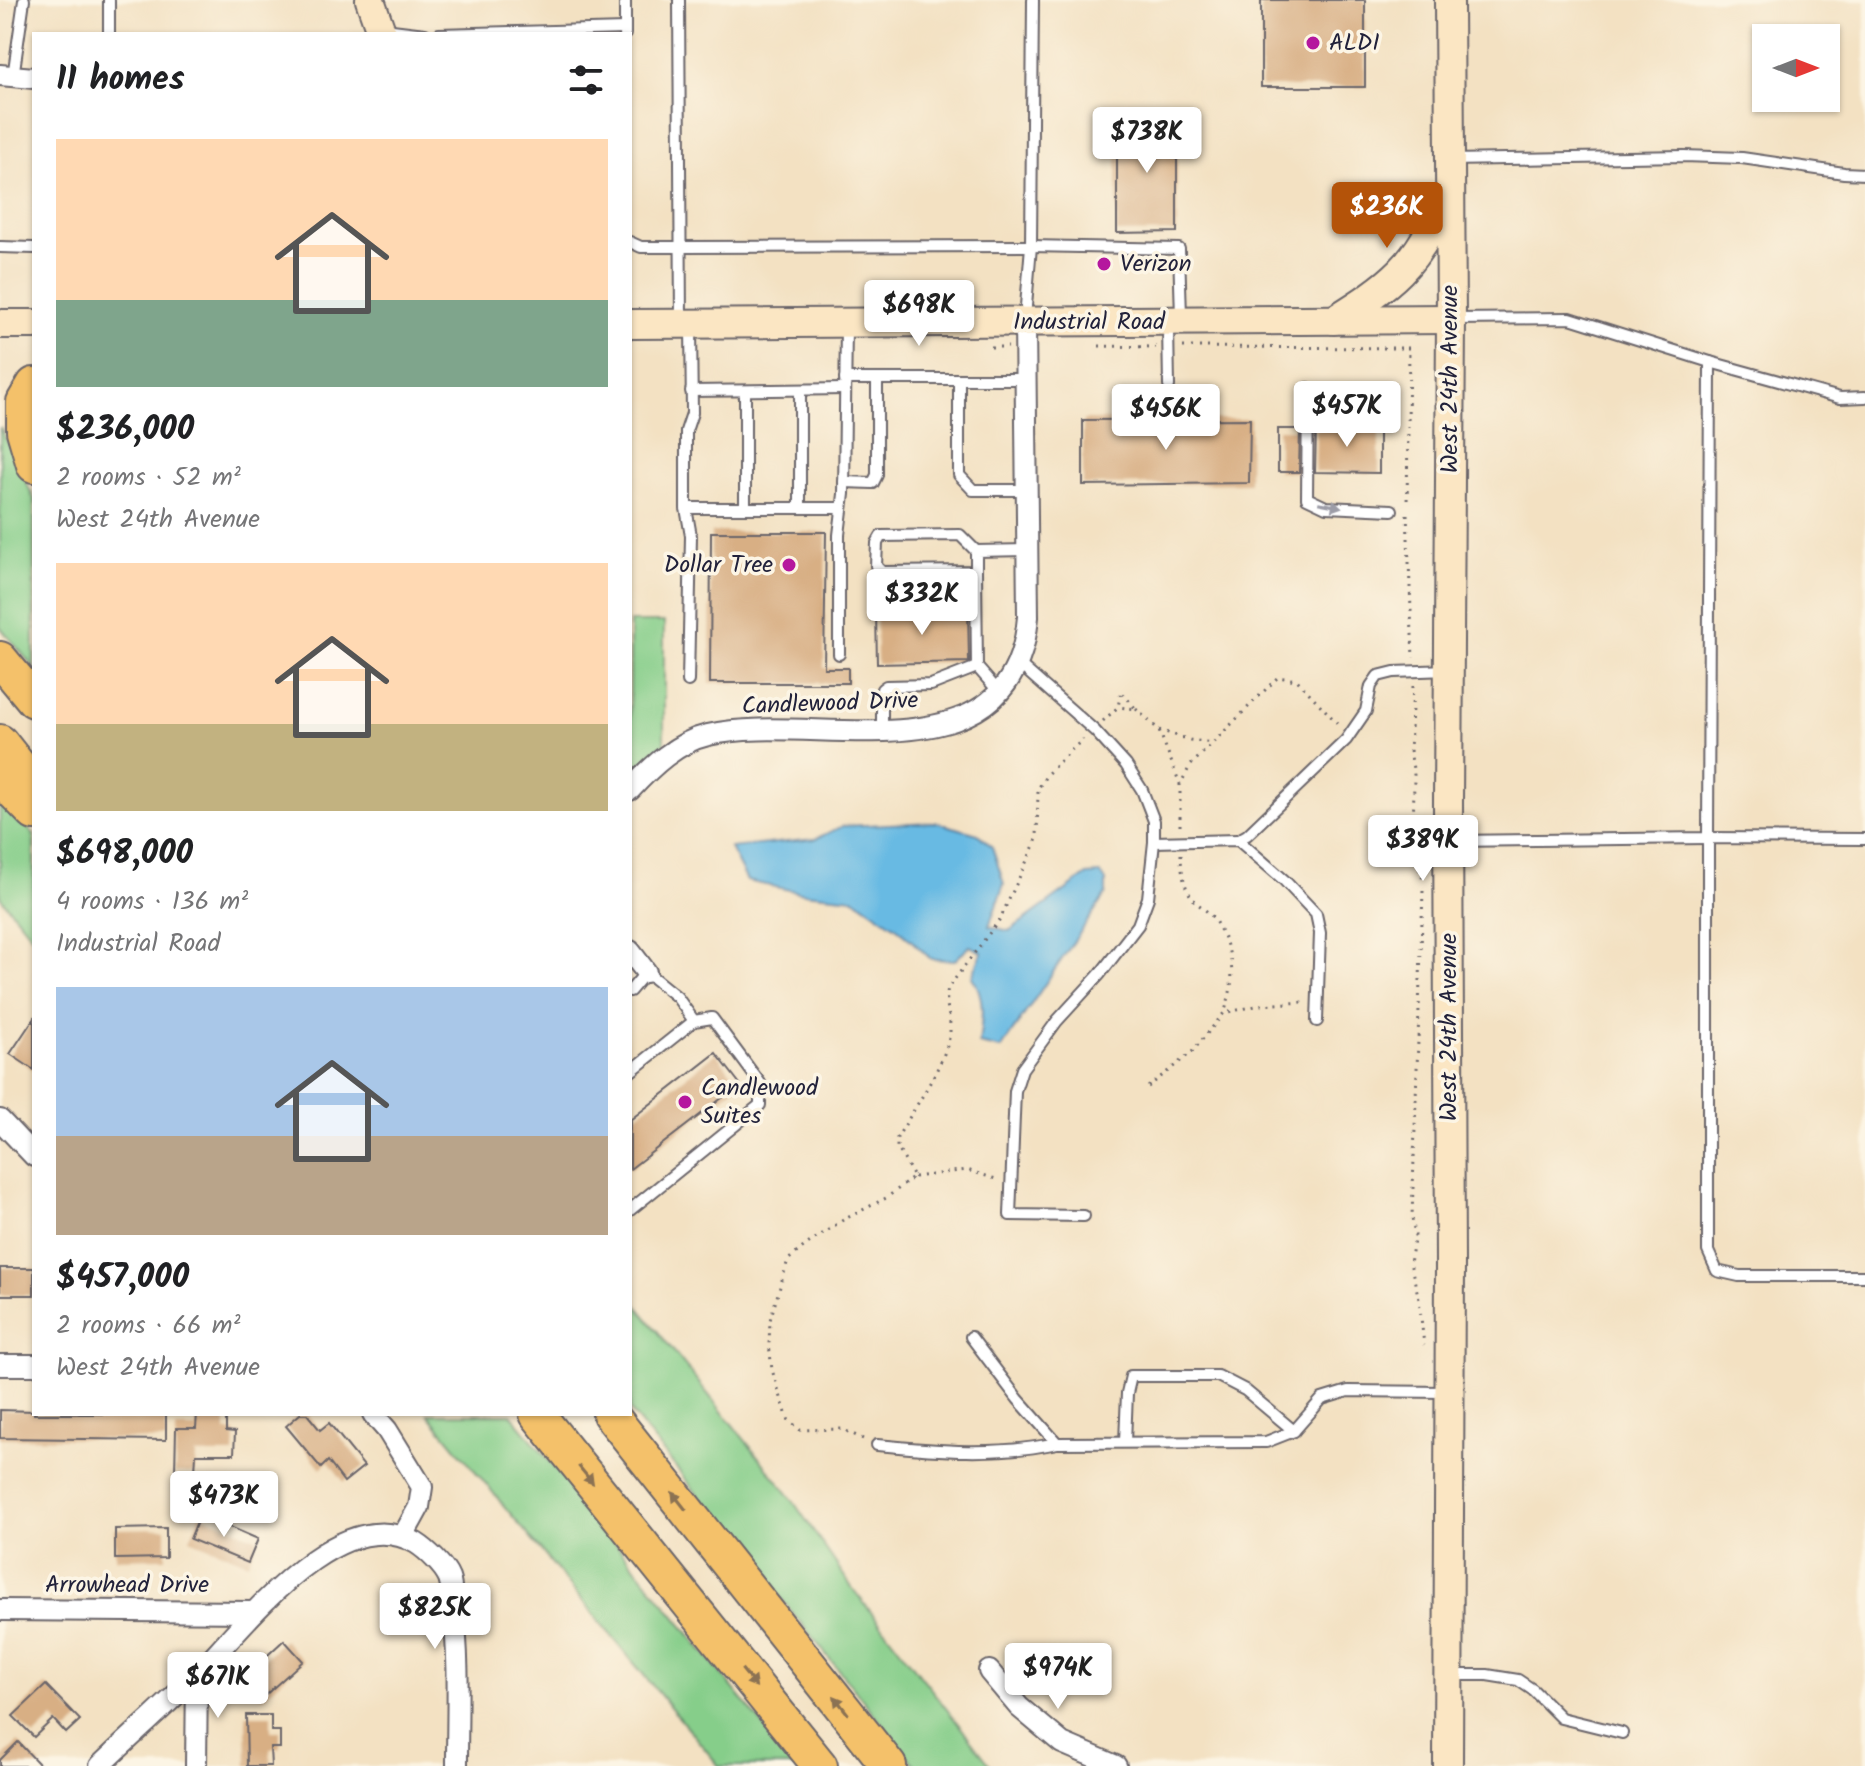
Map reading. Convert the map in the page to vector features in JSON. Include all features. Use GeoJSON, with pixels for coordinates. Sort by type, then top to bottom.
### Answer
{"type":"FeatureCollection","features":[{"type":"Feature","properties":{"kind":"highway"},"geometry":{"type":"LineString","coordinates":[[32,388],[24,402],[24,431],[32,458]]}},
{"type":"Feature","properties":{"kind":"highway"},"geometry":{"type":"LineString","coordinates":[[0,410],[32,472]]}},
{"type":"Feature","properties":{"kind":"highway"},"geometry":{"type":"LineString","coordinates":[[0,659],[32,698]]}},
{"type":"Feature","properties":{"kind":"highway"},"geometry":{"type":"LineString","coordinates":[[0,742],[32,782]]}},
{"type":"Feature","properties":{"kind":"highway"},"geometry":{"type":"LineString","coordinates":[[0,778],[32,811]]}},
{"type":"Feature","properties":{"kind":"highway"},"geometry":{"type":"LineString","coordinates":[[539,1416],[820,1766]]}},
{"type":"Feature","properties":{"kind":"highway"},"geometry":{"type":"LineString","coordinates":[[612,1416],[889,1766]]}},
{"type":"Feature","properties":{"kind":"street"},"geometry":{"type":"LineString","coordinates":[[370,0],[381,31]]}},
{"type":"Feature","properties":{"kind":"street","name":"West 24th Avenue"},"geometry":{"type":"LineString","coordinates":[[1448,1766],[1449,0]]}},
{"type":"Feature","properties":{"kind":"street"},"geometry":{"type":"LineString","coordinates":[[6,76],[32,78]]}},
{"type":"Feature","properties":{"kind":"street"},"geometry":{"type":"LineString","coordinates":[[1334,321],[1381,291],[1408,266],[1431,233],[1448,173]]}},
{"type":"Feature","properties":{"kind":"street","name":"Industrial Road"},"geometry":{"type":"LineString","coordinates":[[632,324],[846,323],[1025,334],[1451,319]]}},
{"type":"Feature","properties":{"kind":"street"},"geometry":{"type":"LineString","coordinates":[[0,324],[32,324]]}},
{"type":"Feature","properties":{"kind":"street","name":"Candlewood Drive"},"geometry":{"type":"LineString","coordinates":[[632,788],[676,748],[708,735],[745,731],[882,731],[953,723],[998,691],[1019,664],[1026,641],[1028,617],[1025,334]]}},
{"type":"Feature","properties":{"kind":"street"},"geometry":{"type":"LineString","coordinates":[[632,954],[646,972]]}},
{"type":"Feature","properties":{"kind":"street"},"geometry":{"type":"LineString","coordinates":[[0,1120],[32,1154]]}},
{"type":"Feature","properties":{"kind":"street"},"geometry":{"type":"LineString","coordinates":[[0,1365],[32,1365]]}},
{"type":"Feature","properties":{"kind":"street"},"geometry":{"type":"LineString","coordinates":[[375,1416],[387,1430],[422,1487],[419,1507],[403,1536]]}},
{"type":"Feature","properties":{"kind":"street"},"geometry":{"type":"LineString","coordinates":[[100,1766],[197,1675],[254,1612],[318,1556],[343,1542],[378,1533],[403,1536],[425,1549],[449,1577],[457,1639],[457,1766]]}},
{"type":"Feature","properties":{"kind":"street","name":"Arrowhead Drive"},"geometry":{"type":"LineString","coordinates":[[0,1610],[254,1612]]}},
{"type":"Feature","properties":{"kind":"street"},"geometry":{"type":"LineString","coordinates":[[989,1671],[1019,1707],[1062,1743],[1116,1766]]}},
{"type":"Feature","properties":{"kind":"street"},"geometry":{"type":"LineString","coordinates":[[196,1766],[197,1675]]}},
{"type":"Feature","properties":{"kind":"lane"},"geometry":{"type":"LineString","coordinates":[[6,76],[24,0]]}},
{"type":"Feature","properties":{"kind":"lane"},"geometry":{"type":"LineString","coordinates":[[109,0],[109,32]]}},
{"type":"Feature","properties":{"kind":"lane"},"geometry":{"type":"LineString","coordinates":[[625,0],[625,32]]}},
{"type":"Feature","properties":{"kind":"lane"},"geometry":{"type":"LineString","coordinates":[[679,0],[681,247],[692,413],[686,431],[686,508],[691,536],[688,681]]}},
{"type":"Feature","properties":{"kind":"lane"},"geometry":{"type":"LineString","coordinates":[[1025,334],[1031,246],[1033,0]]}},
{"type":"Feature","properties":{"kind":"lane"},"geometry":{"type":"LineString","coordinates":[[1448,173],[1713,157],[1865,174]]}},
{"type":"Feature","properties":{"kind":"lane"},"geometry":{"type":"LineString","coordinates":[[632,243],[641,247],[1031,246],[1179,249],[1169,386]]}},
{"type":"Feature","properties":{"kind":"lane"},"geometry":{"type":"LineString","coordinates":[[0,247],[32,248]]}},
{"type":"Feature","properties":{"kind":"lane"},"geometry":{"type":"LineString","coordinates":[[1451,319],[1570,318],[1710,362],[1840,398],[1865,397]]}},
{"type":"Feature","properties":{"kind":"lane"},"geometry":{"type":"LineString","coordinates":[[839,654],[839,535],[844,482],[846,323]]}},
{"type":"Feature","properties":{"kind":"lane"},"geometry":{"type":"LineString","coordinates":[[1710,362],[1708,1251],[1717,1271],[1739,1276],[1865,1276]]}},
{"type":"Feature","properties":{"kind":"lane"},"geometry":{"type":"LineString","coordinates":[[691,391],[800,390],[877,379],[1026,379]]}},
{"type":"Feature","properties":{"kind":"lane"},"geometry":{"type":"LineString","coordinates":[[844,482],[873,483],[877,475],[877,379]]}},
{"type":"Feature","properties":{"kind":"lane"},"geometry":{"type":"LineString","coordinates":[[959,379],[959,475],[973,490],[1027,490]]}},
{"type":"Feature","properties":{"kind":"lane"},"geometry":{"type":"LineString","coordinates":[[1308,388],[1307,498],[1326,507],[1392,510]]}},
{"type":"Feature","properties":{"kind":"lane"},"geometry":{"type":"LineString","coordinates":[[800,390],[800,508]]}},
{"type":"Feature","properties":{"kind":"lane"},"geometry":{"type":"LineString","coordinates":[[745,391],[745,508]]}},
{"type":"Feature","properties":{"kind":"lane"},"geometry":{"type":"LineString","coordinates":[[686,508],[842,508]]}},
{"type":"Feature","properties":{"kind":"lane"},"geometry":{"type":"LineString","coordinates":[[976,571],[882,572],[876,566],[877,543],[881,536],[960,535],[976,551],[977,667],[998,691]]}},
{"type":"Feature","properties":{"kind":"lane"},"geometry":{"type":"LineString","coordinates":[[976,551],[1027,550]]}},
{"type":"Feature","properties":{"kind":"lane"},"geometry":{"type":"LineString","coordinates":[[1019,664],[1093,730],[1126,765],[1142,790],[1154,821],[1148,898],[1138,925],[1100,974],[1057,1021],[1022,1069],[1015,1091],[1010,1215],[1084,1216]]}},
{"type":"Feature","properties":{"kind":"lane"},"geometry":{"type":"LineString","coordinates":[[882,731],[882,689],[886,686],[931,685],[977,667]]}},
{"type":"Feature","properties":{"kind":"lane"},"geometry":{"type":"LineString","coordinates":[[1154,842],[1238,840],[1247,835],[1349,735],[1366,711],[1371,686],[1378,676],[1450,670]]}},
{"type":"Feature","properties":{"kind":"lane"},"geometry":{"type":"LineString","coordinates":[[1448,841],[1865,839]]}},
{"type":"Feature","properties":{"kind":"lane"},"geometry":{"type":"LineString","coordinates":[[1238,840],[1284,880],[1316,914],[1320,933],[1317,1021]]}},
{"type":"Feature","properties":{"kind":"lane"},"geometry":{"type":"LineString","coordinates":[[632,989],[646,972],[677,997],[694,1021]]}},
{"type":"Feature","properties":{"kind":"lane"},"geometry":{"type":"LineString","coordinates":[[632,1070],[694,1021],[712,1018],[760,1083],[760,1105],[632,1208]]}},
{"type":"Feature","properties":{"kind":"lane"},"geometry":{"type":"LineString","coordinates":[[971,1337],[1018,1399],[1057,1443]]}},
{"type":"Feature","properties":{"kind":"lane"},"geometry":{"type":"LineString","coordinates":[[1125,1442],[1127,1393],[1131,1376],[1218,1376],[1245,1390],[1294,1431]]}},
{"type":"Feature","properties":{"kind":"lane"},"geometry":{"type":"LineString","coordinates":[[877,1445],[960,1453],[1034,1448],[1057,1443],[1266,1442],[1294,1431],[1322,1399],[1348,1391],[1449,1392]]}},
{"type":"Feature","properties":{"kind":"lane"},"geometry":{"type":"LineString","coordinates":[[1449,1676],[1487,1675],[1518,1680],[1533,1690],[1561,1718],[1622,1733]]}},
{"type":"Feature","properties":{"kind":"path"},"geometry":{"type":"LineString","coordinates":[[1086,346],[1173,331],[1409,348],[1407,512],[1414,671],[1410,750],[1414,775],[1413,848],[1424,881],[1412,1217],[1415,1235],[1410,1263],[1426,1349]]}},
{"type":"Feature","properties":{"kind":"path"},"geometry":{"type":"LineString","coordinates":[[991,347],[1025,334]]}},
{"type":"Feature","properties":{"kind":"path"},"geometry":{"type":"LineString","coordinates":[[1180,785],[1190,766],[1278,677],[1297,680],[1349,735]]}},
{"type":"Feature","properties":{"kind":"path"},"geometry":{"type":"LineString","coordinates":[[914,1177],[897,1147],[897,1138],[943,1057],[950,1032],[945,999],[948,988],[1000,919],[1037,839],[1038,789],[1047,774],[1118,707],[1121,691],[1159,730],[1212,743]]}},
{"type":"Feature","properties":{"kind":"path"},"geometry":{"type":"LineString","coordinates":[[1118,707],[1136,709]]}},
{"type":"Feature","properties":{"kind":"path"},"geometry":{"type":"LineString","coordinates":[[1148,1087],[1192,1052],[1224,1013],[1232,991],[1232,966],[1225,939],[1211,915],[1191,896],[1181,869],[1180,785],[1159,730]]}},
{"type":"Feature","properties":{"kind":"path"},"geometry":{"type":"LineString","coordinates":[[1224,1013],[1260,1005],[1318,1001]]}},
{"type":"Feature","properties":{"kind":"path"},"geometry":{"type":"LineString","coordinates":[[877,1445],[842,1429],[800,1430],[788,1419],[772,1370],[770,1320],[788,1260],[843,1220],[886,1198],[914,1177],[967,1170],[1011,1185]]}},
{"type":"Feature","properties":{"kind":"green space"},"geometry":{"type":"Polygon","coordinates":[[[0,427],[32,495],[32,666],[0,627],[0,427]]]}},
{"type":"Feature","properties":{"kind":"green space"},"geometry":{"type":"Polygon","coordinates":[[[632,622],[664,622],[664,744],[632,771],[632,622]]]}},
{"type":"Feature","properties":{"kind":"green space"},"geometry":{"type":"Polygon","coordinates":[[[0,797],[32,833],[32,937],[0,897],[0,797]]]}},
{"type":"Feature","properties":{"kind":"green space"},"geometry":{"type":"Polygon","coordinates":[[[632,1299],[789,1495],[853,1589],[991,1766],[916,1766],[632,1413],[632,1299]]]}},
{"type":"Feature","properties":{"kind":"green space"},"geometry":{"type":"Polygon","coordinates":[[[430,1416],[513,1416],[796,1766],[719,1766],[430,1416]]]}},
{"type":"Feature","properties":{"kind":"water"},"geometry":{"type":"Polygon","coordinates":[[[935,822],[978,834],[992,847],[1004,884],[989,926],[1009,931],[1087,875],[1101,874],[1106,881],[1106,894],[1001,1049],[979,1044],[981,1000],[972,977],[982,952],[970,946],[955,960],[931,959],[900,930],[854,898],[804,893],[747,881],[730,848],[815,839],[843,826],[935,822]]]}},
{"type":"Feature","properties":{"kind":"building","name":"ALDI"},"geometry":{"type":"Polygon","coordinates":[[[1261,0],[1365,0],[1365,87],[1261,87],[1261,0]]]}},
{"type":"Feature","properties":{"kind":"building"},"geometry":{"type":"Polygon","coordinates":[[[1177,117],[1177,232],[1117,233],[1117,118],[1177,117]]]}},
{"type":"Feature","properties":{"kind":"building"},"geometry":{"type":"Polygon","coordinates":[[[1250,419],[1249,483],[1083,485],[1083,420],[1250,419]]]}},
{"type":"Feature","properties":{"kind":"building"},"geometry":{"type":"Polygon","coordinates":[[[1330,423],[1364,423],[1364,431],[1379,431],[1379,473],[1315,472],[1316,429],[1330,429],[1330,423]]]}},
{"type":"Feature","properties":{"kind":"building"},"geometry":{"type":"Polygon","coordinates":[[[1278,429],[1300,429],[1299,472],[1278,472],[1278,429]]]}},
{"type":"Feature","properties":{"kind":"building"},"geometry":{"type":"Polygon","coordinates":[[[711,532],[826,532],[824,668],[848,668],[848,683],[710,683],[711,532]]]}},
{"type":"Feature","properties":{"kind":"building"},"geometry":{"type":"Polygon","coordinates":[[[968,610],[969,662],[877,664],[876,611],[968,610]]]}},
{"type":"Feature","properties":{"kind":"building"},"geometry":{"type":"Polygon","coordinates":[[[32,1021],[32,1069],[10,1054],[32,1021]]]}},
{"type":"Feature","properties":{"kind":"building","name":"Candlewood Suites"},"geometry":{"type":"Polygon","coordinates":[[[716,1053],[740,1084],[632,1167],[632,1118],[716,1053]]]}},
{"type":"Feature","properties":{"kind":"building"},"geometry":{"type":"Polygon","coordinates":[[[0,1268],[32,1268],[32,1295],[0,1295],[0,1268]]]}},
{"type":"Feature","properties":{"kind":"building"},"geometry":{"type":"Polygon","coordinates":[[[0,1410],[32,1411],[32,1416],[166,1416],[166,1440],[0,1438],[0,1410]]]}},
{"type":"Feature","properties":{"kind":"building"},"geometry":{"type":"Polygon","coordinates":[[[197,1416],[226,1416],[226,1431],[235,1432],[234,1454],[196,1454],[195,1473],[175,1473],[176,1428],[196,1428],[197,1416]]]}},
{"type":"Feature","properties":{"kind":"building"},"geometry":{"type":"Polygon","coordinates":[[[298,1416],[309,1416],[320,1430],[329,1423],[364,1466],[344,1482],[328,1461],[321,1468],[286,1426],[298,1416]]]}},
{"type":"Feature","properties":{"kind":"building"},"geometry":{"type":"Polygon","coordinates":[[[200,1514],[258,1539],[248,1563],[190,1539],[200,1514]]]}},
{"type":"Feature","properties":{"kind":"building"},"geometry":{"type":"Polygon","coordinates":[[[166,1528],[166,1558],[115,1559],[115,1529],[166,1528]]]}},
{"type":"Feature","properties":{"kind":"building"},"geometry":{"type":"Polygon","coordinates":[[[284,1640],[303,1661],[262,1698],[243,1678],[284,1640]]]}},
{"type":"Feature","properties":{"kind":"building"},"geometry":{"type":"Polygon","coordinates":[[[46,1685],[80,1720],[66,1733],[53,1719],[34,1737],[13,1716],[46,1685]]]}},
{"type":"Feature","properties":{"kind":"building"},"geometry":{"type":"Polygon","coordinates":[[[246,1715],[271,1715],[271,1731],[280,1731],[280,1748],[270,1748],[271,1766],[247,1766],[246,1715]]]}},
{"type":"Feature","properties":{"kind":"building"},"geometry":{"type":"Polygon","coordinates":[[[18,1742],[41,1766],[0,1766],[0,1760],[18,1742]]]}},
{"type":"Feature","properties":{"kind":"place","name":"ALDI"},"geometry":{"type":"Point","coordinates":[1313,43]}},
{"type":"Feature","properties":{"kind":"place","name":"Verizon"},"geometry":{"type":"Point","coordinates":[1104,264]}},
{"type":"Feature","properties":{"kind":"place","name":"Dollar Tree"},"geometry":{"type":"Point","coordinates":[789,565]}},
{"type":"Feature","properties":{"kind":"place","name":"Candlewood Suites"},"geometry":{"type":"Point","coordinates":[685,1102]}}]}
